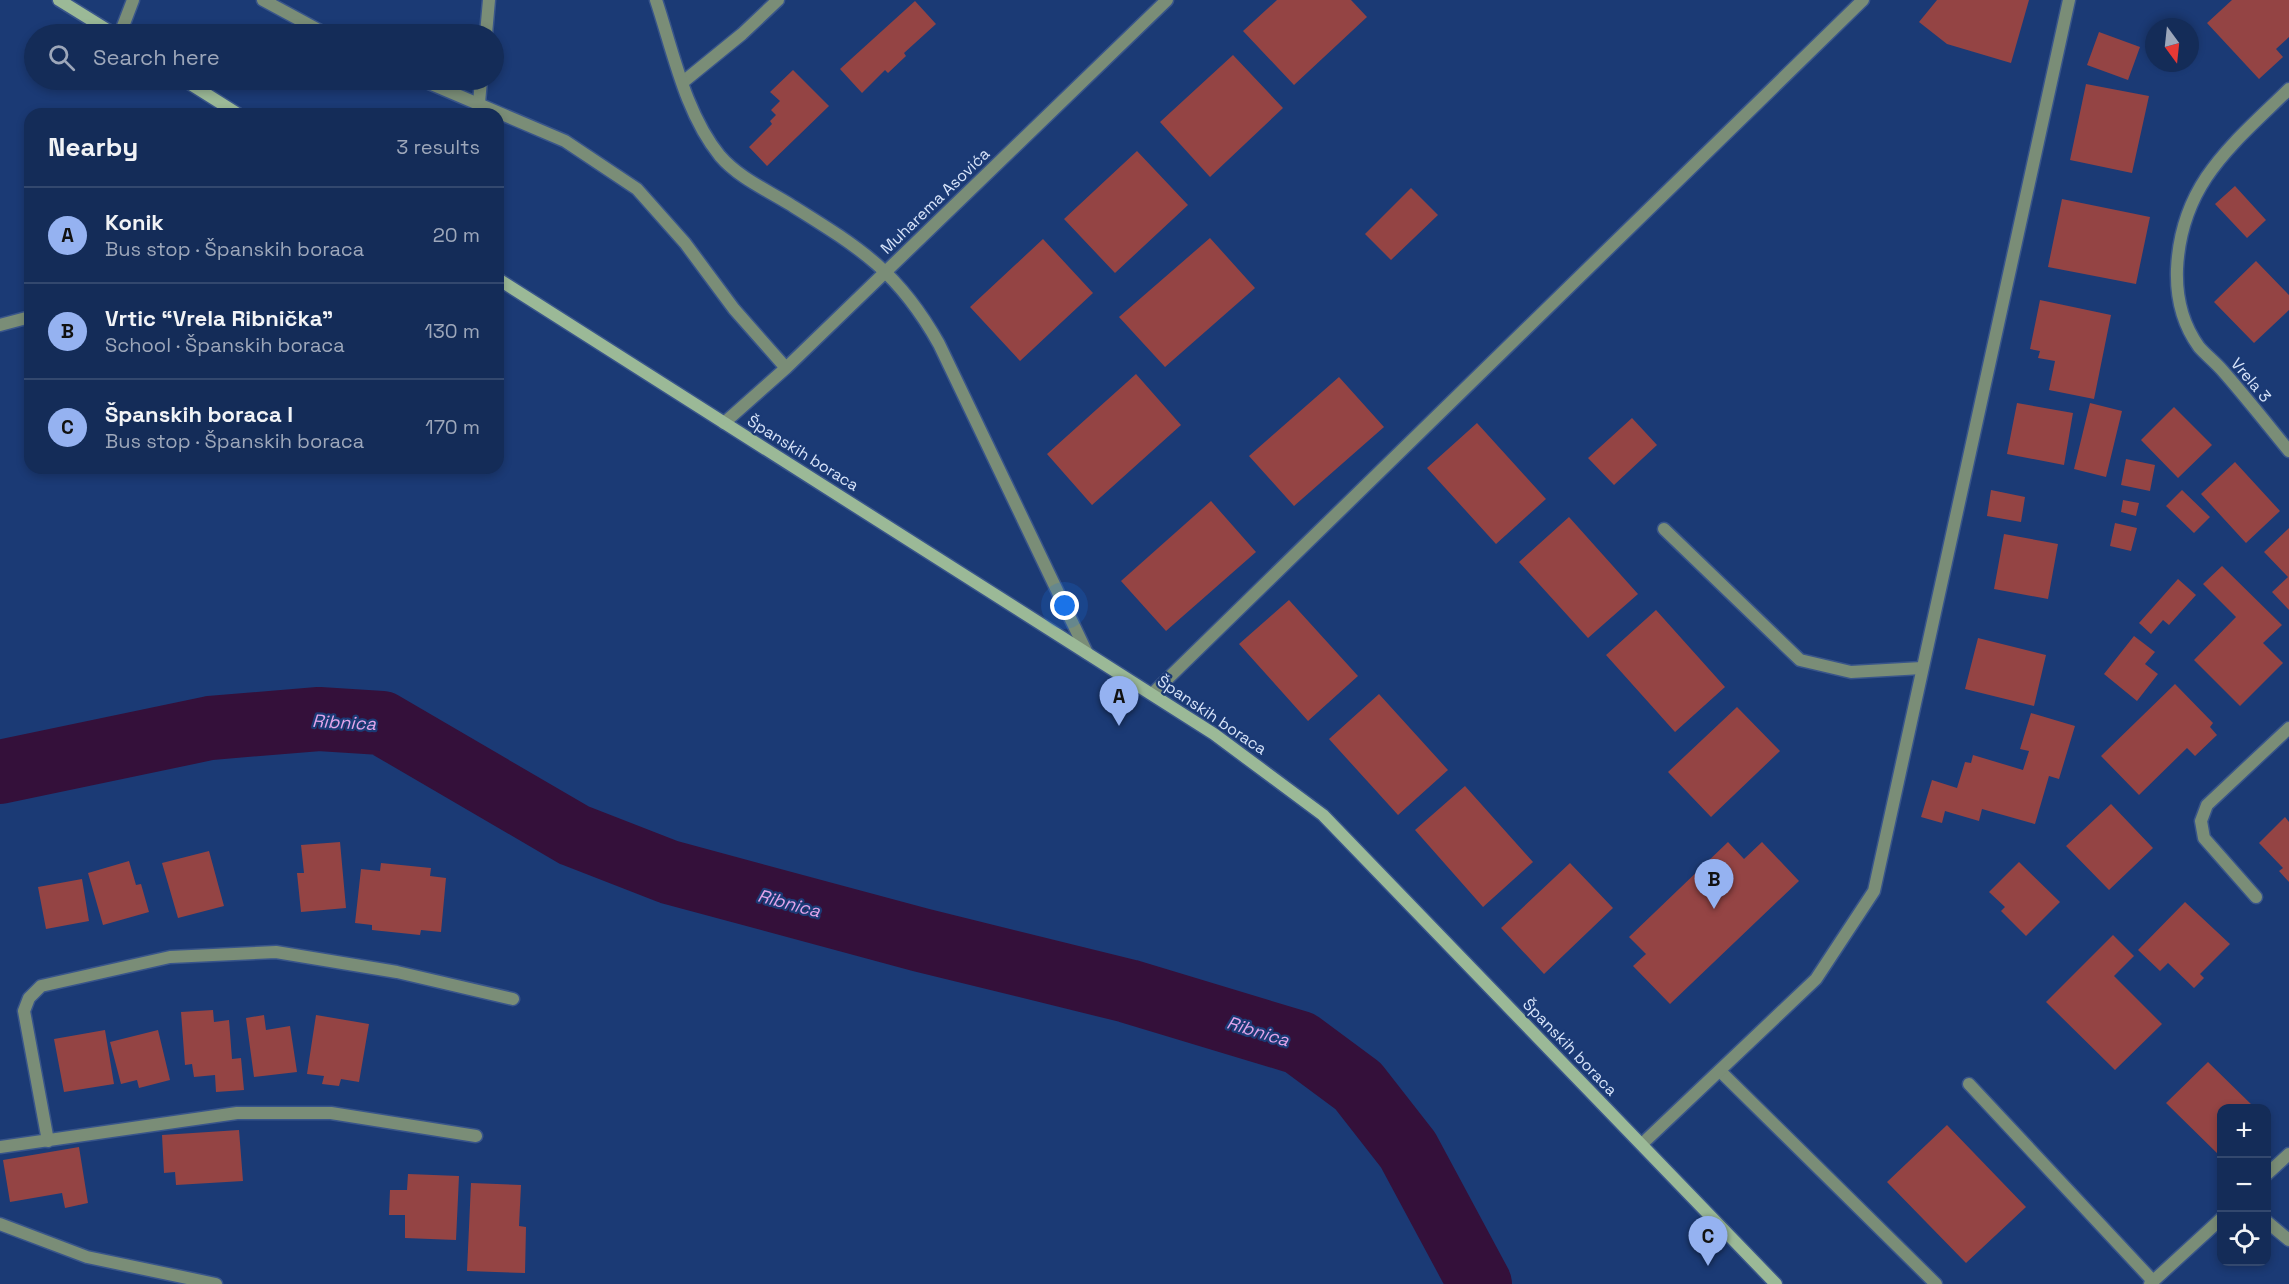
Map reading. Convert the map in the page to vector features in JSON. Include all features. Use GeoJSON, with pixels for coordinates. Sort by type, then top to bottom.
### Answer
{"type":"FeatureCollection","features":[{"type":"Feature","properties":{"kind":"main road"},"geometry":{"type":"LineString","coordinates":[[59,0],[98,24]]}},
{"type":"Feature","properties":{"kind":"main road"},"geometry":{"type":"LineString","coordinates":[[200,90],[228,108]]}},
{"type":"Feature","properties":{"kind":"main road","name":"Španskih boraca"},"geometry":{"type":"LineString","coordinates":[[504,283],[1214,734],[1323,815],[1776,1284]]}},
{"type":"Feature","properties":{"kind":"street"},"geometry":{"type":"LineString","coordinates":[[124,24],[133,0]]}},
{"type":"Feature","properties":{"kind":"street"},"geometry":{"type":"LineString","coordinates":[[263,0],[307,24]]}},
{"type":"Feature","properties":{"kind":"street"},"geometry":{"type":"LineString","coordinates":[[487,24],[489,0]]}},
{"type":"Feature","properties":{"kind":"street"},"geometry":{"type":"LineString","coordinates":[[656,0],[683,82],[706,137],[722,157],[743,176],[852,242],[886,271],[922,314],[939,344],[1087,653]]}},
{"type":"Feature","properties":{"kind":"street"},"geometry":{"type":"LineString","coordinates":[[683,82],[742,34],[777,0]]}},
{"type":"Feature","properties":{"kind":"street","name":"Muharema Asovića"},"geometry":{"type":"LineString","coordinates":[[724,423],[786,368],[1167,0]]}},
{"type":"Feature","properties":{"kind":"street"},"geometry":{"type":"LineString","coordinates":[[1152,694],[1863,0]]}},
{"type":"Feature","properties":{"kind":"street"},"geometry":{"type":"LineString","coordinates":[[1641,1144],[1816,979],[1874,891],[2069,0]]}},
{"type":"Feature","properties":{"kind":"street","name":"Vrela 3"},"geometry":{"type":"LineString","coordinates":[[2289,89],[2224,153],[2204,179],[2191,204],[2178,245],[2177,274],[2179,303],[2189,330],[2200,348],[2222,370],[2289,451]]}},
{"type":"Feature","properties":{"kind":"street"},"geometry":{"type":"LineString","coordinates":[[447,90],[490,108]]}},
{"type":"Feature","properties":{"kind":"street"},"geometry":{"type":"LineString","coordinates":[[479,103],[481,90]]}},
{"type":"Feature","properties":{"kind":"street"},"geometry":{"type":"LineString","coordinates":[[504,114],[565,141],[637,189],[685,243],[734,309],[786,368]]}},
{"type":"Feature","properties":{"kind":"street"},"geometry":{"type":"LineString","coordinates":[[0,325],[24,319]]}},
{"type":"Feature","properties":{"kind":"street"},"geometry":{"type":"LineString","coordinates":[[1664,529],[1800,660],[1851,672],[1922,668]]}},
{"type":"Feature","properties":{"kind":"street"},"geometry":{"type":"LineString","coordinates":[[2256,897],[2204,838],[2201,821],[2207,805],[2289,728]]}},
{"type":"Feature","properties":{"kind":"street"},"geometry":{"type":"LineString","coordinates":[[48,1141],[24,1011],[29,998],[40,986],[170,957],[276,952],[397,972],[513,999]]}},
{"type":"Feature","properties":{"kind":"street"},"geometry":{"type":"LineString","coordinates":[[1720,1071],[1936,1284]]}},
{"type":"Feature","properties":{"kind":"street"},"geometry":{"type":"LineString","coordinates":[[1970,1084],[2152,1283],[2217,1223]]}},
{"type":"Feature","properties":{"kind":"street"},"geometry":{"type":"LineString","coordinates":[[0,1147],[118,1128],[237,1113],[331,1113],[476,1136]]}},
{"type":"Feature","properties":{"kind":"street"},"geometry":{"type":"LineString","coordinates":[[2271,1170],[2289,1154]]}},
{"type":"Feature","properties":{"kind":"street"},"geometry":{"type":"LineString","coordinates":[[0,1224],[87,1257],[216,1284]]}},
{"type":"Feature","properties":{"kind":"street"},"geometry":{"type":"LineString","coordinates":[[2271,1225],[2289,1240]]}},
{"type":"Feature","properties":{"kind":"building"},"geometry":{"type":"Polygon","coordinates":[[[1277,0],[1351,0],[1367,17],[1294,85],[1243,31],[1277,0]]]}},
{"type":"Feature","properties":{"kind":"building"},"geometry":{"type":"Polygon","coordinates":[[[1937,0],[2029,0],[2011,63],[1947,44],[1919,22],[1937,0]]]}},
{"type":"Feature","properties":{"kind":"building"},"geometry":{"type":"Polygon","coordinates":[[[2232,0],[2289,0],[2289,37],[2276,49],[2283,57],[2259,79],[2207,23],[2232,0]]]}},
{"type":"Feature","properties":{"kind":"building"},"geometry":{"type":"Polygon","coordinates":[[[915,1],[936,24],[904,53],[906,56],[888,73],[885,70],[862,93],[840,69],[915,1]]]}},
{"type":"Feature","properties":{"kind":"building"},"geometry":{"type":"Polygon","coordinates":[[[2099,32],[2140,47],[2128,80],[2087,65],[2099,32]]]}},
{"type":"Feature","properties":{"kind":"building"},"geometry":{"type":"Polygon","coordinates":[[[1233,55],[1283,108],[1210,177],[1160,122],[1233,55]]]}},
{"type":"Feature","properties":{"kind":"building"},"geometry":{"type":"Polygon","coordinates":[[[793,70],[829,106],[767,166],[749,147],[772,124],[770,121],[776,115],[771,110],[780,101],[770,92],[793,70]]]}},
{"type":"Feature","properties":{"kind":"building"},"geometry":{"type":"Polygon","coordinates":[[[2086,84],[2149,96],[2132,173],[2070,160],[2086,84]]]}},
{"type":"Feature","properties":{"kind":"building"},"geometry":{"type":"Polygon","coordinates":[[[1137,151],[1188,205],[1115,273],[1064,219],[1137,151]]]}},
{"type":"Feature","properties":{"kind":"building"},"geometry":{"type":"Polygon","coordinates":[[[2235,186],[2266,220],[2247,238],[2215,204],[2235,186]]]}},
{"type":"Feature","properties":{"kind":"building"},"geometry":{"type":"Polygon","coordinates":[[[1411,188],[1438,215],[1391,260],[1365,234],[1411,188]]]}},
{"type":"Feature","properties":{"kind":"building"},"geometry":{"type":"Polygon","coordinates":[[[2062,199],[2150,217],[2136,284],[2048,267],[2062,199]]]}},
{"type":"Feature","properties":{"kind":"building"},"geometry":{"type":"Polygon","coordinates":[[[1210,238],[1255,288],[1165,367],[1119,317],[1210,238]]]}},
{"type":"Feature","properties":{"kind":"building"},"geometry":{"type":"Polygon","coordinates":[[[1043,239],[1093,293],[1020,361],[970,307],[1043,239]]]}},
{"type":"Feature","properties":{"kind":"building"},"geometry":{"type":"Polygon","coordinates":[[[2256,261],[2289,295],[2289,310],[2254,343],[2214,302],[2256,261]]]}},
{"type":"Feature","properties":{"kind":"building"},"geometry":{"type":"Polygon","coordinates":[[[2040,300],[2111,315],[2094,399],[2049,390],[2055,361],[2038,358],[2040,351],[2030,349],[2040,300]]]}},
{"type":"Feature","properties":{"kind":"building"},"geometry":{"type":"Polygon","coordinates":[[[1136,374],[1181,425],[1092,505],[1047,454],[1136,374]]]}},
{"type":"Feature","properties":{"kind":"building"},"geometry":{"type":"Polygon","coordinates":[[[1339,377],[1384,427],[1294,506],[1249,456],[1339,377]]]}},
{"type":"Feature","properties":{"kind":"building"},"geometry":{"type":"Polygon","coordinates":[[[2017,403],[2073,413],[2064,465],[2007,454],[2017,403]]]}},
{"type":"Feature","properties":{"kind":"building"},"geometry":{"type":"Polygon","coordinates":[[[2090,403],[2122,411],[2106,477],[2074,469],[2090,403]]]}},
{"type":"Feature","properties":{"kind":"building"},"geometry":{"type":"Polygon","coordinates":[[[2174,407],[2212,445],[2178,478],[2141,440],[2174,407]]]}},
{"type":"Feature","properties":{"kind":"building"},"geometry":{"type":"Polygon","coordinates":[[[1632,418],[1657,445],[1614,485],[1588,458],[1632,418]]]}},
{"type":"Feature","properties":{"kind":"building"},"geometry":{"type":"Polygon","coordinates":[[[1477,423],[1546,499],[1496,544],[1427,468],[1477,423]]]}},
{"type":"Feature","properties":{"kind":"building"},"geometry":{"type":"Polygon","coordinates":[[[2126,459],[2155,465],[2150,491],[2121,485],[2126,459]]]}},
{"type":"Feature","properties":{"kind":"building"},"geometry":{"type":"Polygon","coordinates":[[[2235,462],[2280,511],[2246,543],[2201,494],[2235,462]]]}},
{"type":"Feature","properties":{"kind":"building"},"geometry":{"type":"Polygon","coordinates":[[[1991,490],[2025,497],[2021,522],[1987,516],[1991,490]]]}},
{"type":"Feature","properties":{"kind":"building"},"geometry":{"type":"Polygon","coordinates":[[[2182,490],[2210,517],[2194,533],[2166,506],[2182,490]]]}},
{"type":"Feature","properties":{"kind":"building"},"geometry":{"type":"Polygon","coordinates":[[[2123,500],[2139,503],[2136,516],[2121,512],[2123,500]]]}},
{"type":"Feature","properties":{"kind":"building"},"geometry":{"type":"Polygon","coordinates":[[[1211,501],[1256,552],[1166,631],[1121,581],[1211,501]]]}},
{"type":"Feature","properties":{"kind":"building"},"geometry":{"type":"Polygon","coordinates":[[[1569,517],[1638,594],[1588,638],[1519,562],[1569,517]]]}},
{"type":"Feature","properties":{"kind":"building"},"geometry":{"type":"Polygon","coordinates":[[[2115,523],[2137,528],[2131,551],[2110,546],[2115,523]]]}},
{"type":"Feature","properties":{"kind":"building"},"geometry":{"type":"Polygon","coordinates":[[[2289,528],[2289,610],[2272,592],[2288,577],[2264,552],[2289,528]]]}},
{"type":"Feature","properties":{"kind":"building"},"geometry":{"type":"Polygon","coordinates":[[[2004,534],[2058,544],[2048,599],[1994,589],[2004,534]]]}},
{"type":"Feature","properties":{"kind":"building"},"geometry":{"type":"Polygon","coordinates":[[[2222,566],[2282,625],[2263,643],[2283,663],[2240,706],[2194,660],[2236,617],[2203,584],[2222,566]]]}},
{"type":"Feature","properties":{"kind":"building"},"geometry":{"type":"Polygon","coordinates":[[[2178,579],[2196,595],[2169,625],[2163,620],[2151,634],[2139,623],[2178,579]]]}},
{"type":"Feature","properties":{"kind":"building"},"geometry":{"type":"Polygon","coordinates":[[[1289,600],[1358,676],[1308,721],[1239,644],[1289,600]]]}},
{"type":"Feature","properties":{"kind":"building"},"geometry":{"type":"Polygon","coordinates":[[[1656,610],[1725,687],[1675,732],[1606,655],[1656,610]]]}},
{"type":"Feature","properties":{"kind":"building"},"geometry":{"type":"Polygon","coordinates":[[[2134,636],[2155,652],[2145,664],[2158,674],[2137,701],[2104,674],[2134,636]]]}},
{"type":"Feature","properties":{"kind":"building"},"geometry":{"type":"Polygon","coordinates":[[[1978,638],[2046,655],[2034,706],[1965,689],[1978,638]]]}},
{"type":"Feature","properties":{"kind":"building"},"geometry":{"type":"Polygon","coordinates":[[[2175,684],[2213,723],[2210,727],[2217,735],[2195,756],[2187,748],[2139,795],[2101,756],[2175,684]]]}},
{"type":"Feature","properties":{"kind":"building"},"geometry":{"type":"Polygon","coordinates":[[[1379,694],[1448,770],[1398,815],[1329,739],[1379,694]]]}},
{"type":"Feature","properties":{"kind":"building"},"geometry":{"type":"Polygon","coordinates":[[[1737,707],[1780,751],[1711,817],[1668,772],[1737,707]]]}},
{"type":"Feature","properties":{"kind":"building"},"geometry":{"type":"Polygon","coordinates":[[[2031,713],[2075,726],[2059,779],[2049,776],[2035,824],[1982,809],[1979,821],[1945,811],[1942,823],[1921,817],[1932,780],[1957,788],[1965,762],[1971,763],[1973,755],[2023,770],[2029,751],[2020,749],[2031,713]]]}},
{"type":"Feature","properties":{"kind":"building"},"geometry":{"type":"Polygon","coordinates":[[[1465,786],[1533,862],[1483,907],[1415,830],[1465,786]]]}},
{"type":"Feature","properties":{"kind":"building"},"geometry":{"type":"Polygon","coordinates":[[[2111,804],[2153,848],[2109,890],[2066,846],[2111,804]]]}},
{"type":"Feature","properties":{"kind":"building"},"geometry":{"type":"Polygon","coordinates":[[[2285,817],[2289,822],[2289,882],[2279,871],[2283,868],[2259,843],[2285,817]]]}},
{"type":"Feature","properties":{"kind":"building"},"geometry":{"type":"Polygon","coordinates":[[[340,842],[346,908],[301,912],[297,873],[304,873],[301,845],[340,842]]]}},
{"type":"Feature","properties":{"kind":"building"},"geometry":{"type":"Polygon","coordinates":[[[1728,842],[1744,859],[1762,842],[1799,881],[1670,1004],[1633,966],[1646,954],[1629,937],[1728,842]]]}},
{"type":"Feature","properties":{"kind":"building"},"geometry":{"type":"Polygon","coordinates":[[[209,851],[224,906],[178,918],[162,863],[209,851]]]}},
{"type":"Feature","properties":{"kind":"building"},"geometry":{"type":"Polygon","coordinates":[[[129,861],[136,885],[141,884],[149,912],[103,925],[88,873],[129,861]]]}},
{"type":"Feature","properties":{"kind":"building"},"geometry":{"type":"Polygon","coordinates":[[[2019,862],[2060,902],[2026,936],[2001,911],[2005,907],[1989,892],[2019,862]]]}},
{"type":"Feature","properties":{"kind":"building"},"geometry":{"type":"Polygon","coordinates":[[[381,863],[431,868],[430,876],[446,878],[441,932],[421,930],[420,935],[372,930],[372,925],[355,923],[361,869],[380,871],[381,863]]]}},
{"type":"Feature","properties":{"kind":"building"},"geometry":{"type":"Polygon","coordinates":[[[1570,863],[1613,908],[1544,974],[1501,928],[1570,863]]]}},
{"type":"Feature","properties":{"kind":"building"},"geometry":{"type":"Polygon","coordinates":[[[82,879],[89,921],[46,929],[38,887],[82,879]]]}},
{"type":"Feature","properties":{"kind":"building"},"geometry":{"type":"Polygon","coordinates":[[[2185,902],[2230,944],[2200,974],[2204,978],[2194,988],[2168,963],[2160,971],[2138,950],[2185,902]]]}},
{"type":"Feature","properties":{"kind":"building"},"geometry":{"type":"Polygon","coordinates":[[[2113,935],[2134,956],[2114,976],[2162,1024],[2115,1070],[2046,1002],[2113,935]]]}},
{"type":"Feature","properties":{"kind":"building"},"geometry":{"type":"Polygon","coordinates":[[[213,1010],[214,1022],[229,1020],[232,1059],[241,1058],[244,1090],[216,1092],[215,1075],[194,1077],[192,1064],[185,1065],[181,1012],[213,1010]]]}},
{"type":"Feature","properties":{"kind":"building"},"geometry":{"type":"Polygon","coordinates":[[[264,1015],[266,1030],[290,1026],[297,1072],[254,1077],[246,1018],[264,1015]]]}},
{"type":"Feature","properties":{"kind":"building"},"geometry":{"type":"Polygon","coordinates":[[[316,1015],[369,1024],[359,1082],[341,1079],[339,1086],[322,1084],[324,1076],[307,1074],[316,1015]]]}},
{"type":"Feature","properties":{"kind":"building"},"geometry":{"type":"Polygon","coordinates":[[[105,1030],[114,1084],[64,1092],[54,1039],[105,1030]]]}},
{"type":"Feature","properties":{"kind":"building"},"geometry":{"type":"Polygon","coordinates":[[[158,1030],[170,1080],[139,1088],[137,1080],[121,1084],[110,1042],[158,1030]]]}},
{"type":"Feature","properties":{"kind":"building"},"geometry":{"type":"Polygon","coordinates":[[[2208,1062],[2251,1104],[2217,1104],[2217,1153],[2166,1103],[2208,1062]]]}},
{"type":"Feature","properties":{"kind":"building"},"geometry":{"type":"Polygon","coordinates":[[[1947,1125],[2026,1207],[1966,1263],[1887,1182],[1947,1125]]]}},
{"type":"Feature","properties":{"kind":"building"},"geometry":{"type":"Polygon","coordinates":[[[239,1130],[243,1181],[176,1185],[175,1172],[164,1173],[162,1135],[239,1130]]]}},
{"type":"Feature","properties":{"kind":"building"},"geometry":{"type":"Polygon","coordinates":[[[79,1147],[88,1203],[65,1208],[62,1193],[10,1202],[3,1160],[79,1147]]]}},
{"type":"Feature","properties":{"kind":"building"},"geometry":{"type":"Polygon","coordinates":[[[408,1174],[459,1176],[456,1240],[405,1238],[405,1215],[389,1215],[390,1190],[407,1190],[408,1174]]]}},
{"type":"Feature","properties":{"kind":"building"},"geometry":{"type":"Polygon","coordinates":[[[471,1183],[521,1185],[519,1226],[526,1227],[525,1273],[467,1271],[471,1183]]]}},
{"type":"Feature","properties":{"kind":"waterway","name":"Ribnica"},"geometry":{"type":"LineString","coordinates":[[0,772],[210,728],[319,719],[382,723],[574,835],[669,872],[921,940],[1128,991],[1300,1043],[1358,1086],[1408,1150],[1480,1284]]}},
{"type":"Feature","properties":{"kind":"place","name":"Konik"},"geometry":{"type":"Point","coordinates":[1119,726]}},
{"type":"Feature","properties":{"kind":"place","name":"Vrtic “Vrela Ribnička”"},"geometry":{"type":"Point","coordinates":[1714,909]}},
{"type":"Feature","properties":{"kind":"place","name":"Španskih boraca I"},"geometry":{"type":"Point","coordinates":[1708,1266]}}]}
